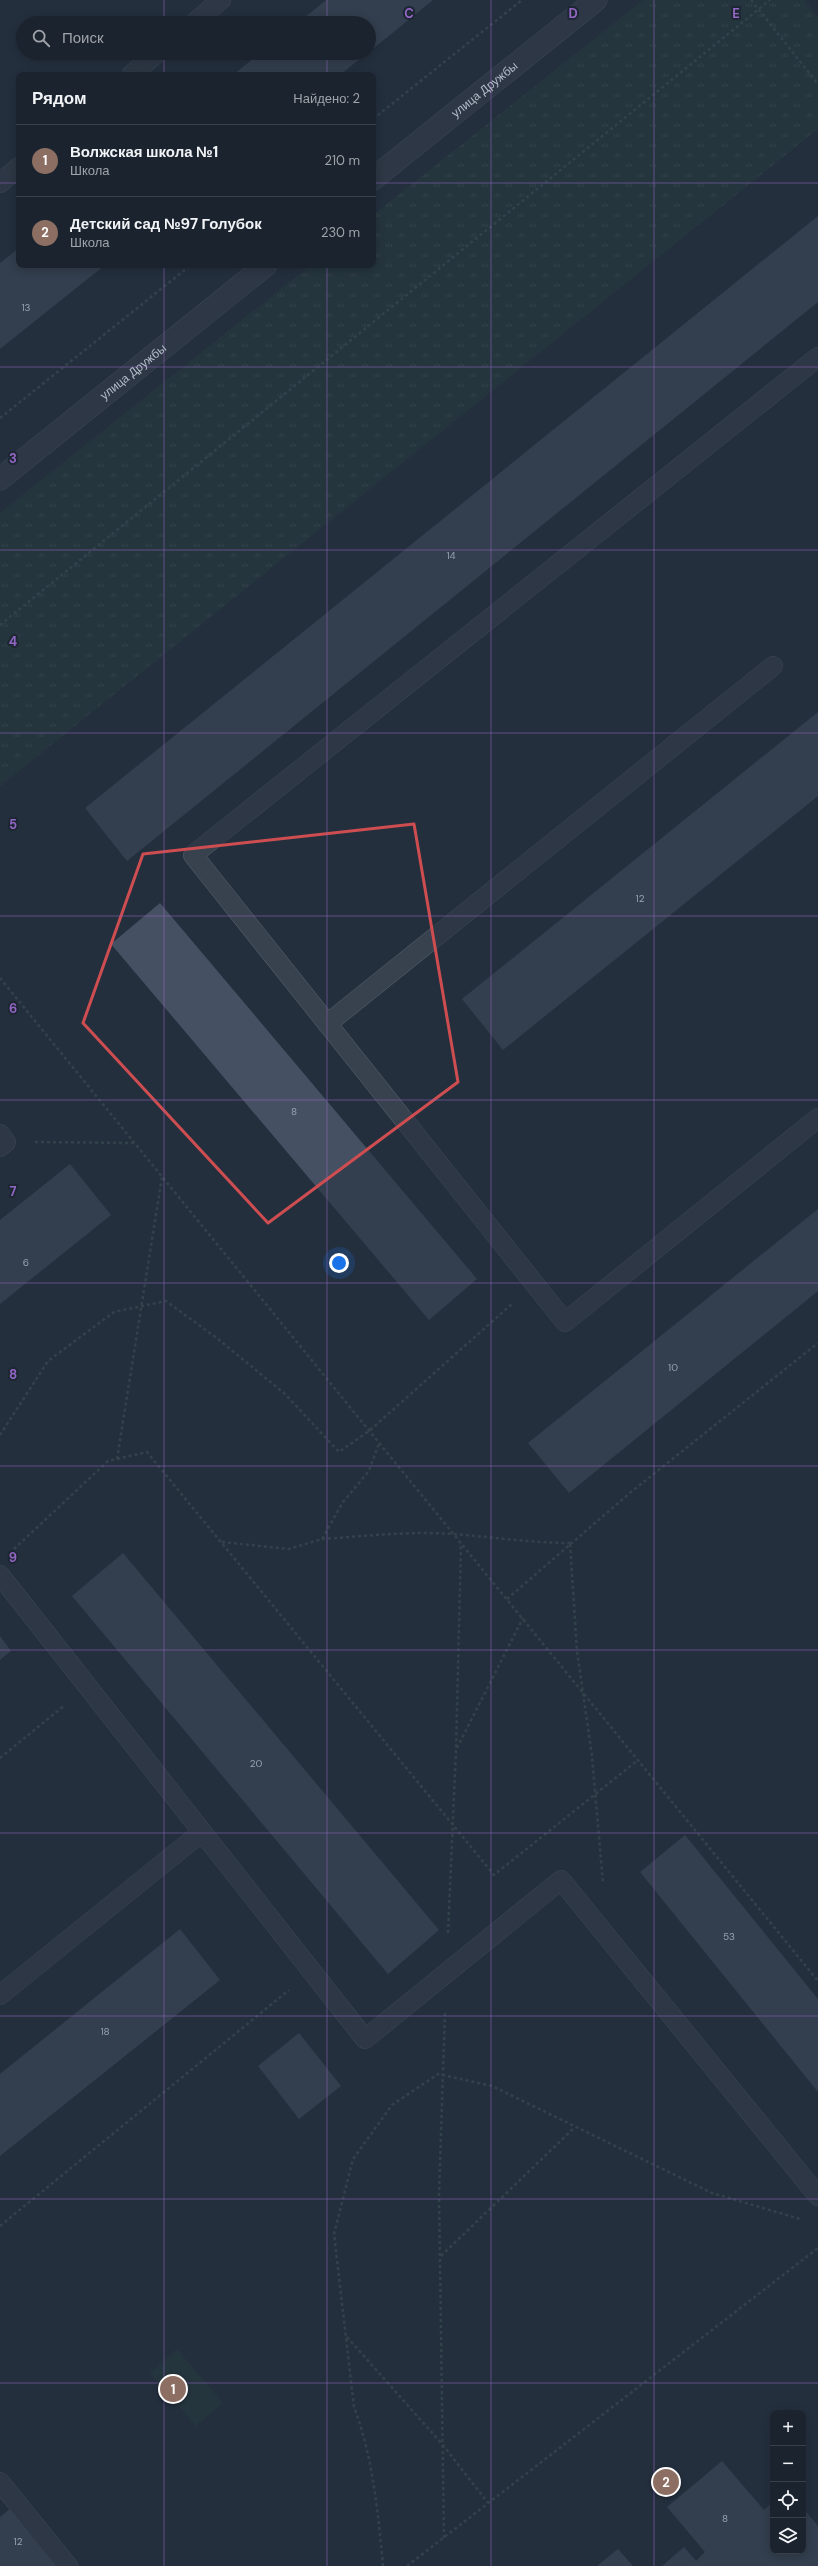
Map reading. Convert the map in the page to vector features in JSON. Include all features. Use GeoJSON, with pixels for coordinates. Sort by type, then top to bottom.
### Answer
{"type":"FeatureCollection","features":[{"type":"Feature","properties":{"kind":"street","name":"улица Дружбы"},"geometry":{"type":"LineString","coordinates":[[376,177],[596,0]]}},
{"type":"Feature","properties":{"kind":"street","name":"улица Дружбы"},"geometry":{"type":"LineString","coordinates":[[0,479],[262,268]]}},
{"type":"Feature","properties":{"kind":"lane"},"geometry":{"type":"LineString","coordinates":[[202,16],[221,0]]}},
{"type":"Feature","properties":{"kind":"lane"},"geometry":{"type":"LineString","coordinates":[[135,72],[149,60]]}},
{"type":"Feature","properties":{"kind":"lane"},"geometry":{"type":"LineString","coordinates":[[0,183],[16,170]]}},
{"type":"Feature","properties":{"kind":"lane"},"geometry":{"type":"LineString","coordinates":[[818,357],[193,854],[565,1322],[818,1118]]}},
{"type":"Feature","properties":{"kind":"lane"},"geometry":{"type":"LineString","coordinates":[[327,1024],[773,666]]}},
{"type":"Feature","properties":{"kind":"lane"},"geometry":{"type":"LineString","coordinates":[[0,1575],[365,2039],[562,1880],[818,2196]]}},
{"type":"Feature","properties":{"kind":"lane"},"geometry":{"type":"LineString","coordinates":[[0,1995],[202,1832]]}},
{"type":"Feature","properties":{"kind":"lane"},"geometry":{"type":"LineString","coordinates":[[0,2482],[68,2566]]}},
{"type":"Feature","properties":{"kind":"path"},"geometry":{"type":"LineString","coordinates":[[376,117],[522,0]]}},
{"type":"Feature","properties":{"kind":"path"},"geometry":{"type":"LineString","coordinates":[[751,0],[818,84]]}},
{"type":"Feature","properties":{"kind":"path"},"geometry":{"type":"LineString","coordinates":[[0,625],[770,0]]}},
{"type":"Feature","properties":{"kind":"path"},"geometry":{"type":"LineString","coordinates":[[0,418],[187,268]]}},
{"type":"Feature","properties":{"kind":"path"},"geometry":{"type":"LineString","coordinates":[[0,978],[818,1980]]}},
{"type":"Feature","properties":{"kind":"path"},"geometry":{"type":"LineString","coordinates":[[2,1141],[135,1143]]}},
{"type":"Feature","properties":{"kind":"path"},"geometry":{"type":"LineString","coordinates":[[117,1459],[162,1177]]}},
{"type":"Feature","properties":{"kind":"path"},"geometry":{"type":"LineString","coordinates":[[0,1435],[48,1361],[114,1312],[166,1301],[218,1338],[285,1394],[339,1452],[369,1431],[535,1285]]}},
{"type":"Feature","properties":{"kind":"path"},"geometry":{"type":"LineString","coordinates":[[507,1599],[632,1492],[818,1343]]}},
{"type":"Feature","properties":{"kind":"path"},"geometry":{"type":"LineString","coordinates":[[322,1539],[343,1502],[369,1471],[379,1443]]}},
{"type":"Feature","properties":{"kind":"path"},"geometry":{"type":"LineString","coordinates":[[12,1552],[108,1461],[147,1452],[494,1875],[638,1760]]}},
{"type":"Feature","properties":{"kind":"path"},"geometry":{"type":"LineString","coordinates":[[221,1542],[289,1549],[322,1539],[415,1533],[454,1534],[530,1543],[571,1544]]}},
{"type":"Feature","properties":{"kind":"path"},"geometry":{"type":"LineString","coordinates":[[444,2538],[439,2194],[452,1823],[456,1750],[461,1543]]}},
{"type":"Feature","properties":{"kind":"path"},"geometry":{"type":"LineString","coordinates":[[571,1544],[577,1651],[595,1794],[603,1890]]}},
{"type":"Feature","properties":{"kind":"path"},"geometry":{"type":"LineString","coordinates":[[456,1750],[523,1618]]}},
{"type":"Feature","properties":{"kind":"path"},"geometry":{"type":"LineString","coordinates":[[0,1758],[88,1687]]}},
{"type":"Feature","properties":{"kind":"path"},"geometry":{"type":"LineString","coordinates":[[0,2226],[312,1971]]}},
{"type":"Feature","properties":{"kind":"path"},"geometry":{"type":"LineString","coordinates":[[383,2566],[379,2521],[364,2431],[354,2407],[334,2234],[353,2159],[392,2105],[438,2074],[492,2086],[712,2193],[797,2219],[804,2218]]}},
{"type":"Feature","properties":{"kind":"path"},"geometry":{"type":"LineString","coordinates":[[440,2256],[575,2127]]}},
{"type":"Feature","properties":{"kind":"path"},"geometry":{"type":"LineString","coordinates":[[407,2566],[818,2248]]}},
{"type":"Feature","properties":{"kind":"path"},"geometry":{"type":"LineString","coordinates":[[346,2336],[443,2445],[488,2503]]}},
{"type":"Feature","properties":{"kind":"highlighted area"},"geometry":{"type":"Polygon","coordinates":[[[414,824],[458,1082],[268,1223],[83,1023],[143,854],[414,824]]]}},
{"type":"Feature","properties":{"kind":"green space"},"geometry":{"type":"Polygon","coordinates":[[[643,0],[804,0],[818,18],[818,129],[0,786],[0,513],[307,268],[376,268],[376,213],[643,0]]]}},
{"type":"Feature","properties":{"kind":"green space"},"geometry":{"type":"Polygon","coordinates":[[[177,2349],[223,2403],[196,2426],[150,2373],[177,2349]]]}},
{"type":"Feature","properties":{"kind":"building"},"geometry":{"type":"Polygon","coordinates":[[[326,0],[433,0],[376,46],[376,16],[307,16],[326,0]]]}},
{"type":"Feature","properties":{"kind":"building"},"geometry":{"type":"Polygon","coordinates":[[[251,60],[358,60],[344,72],[237,72],[251,60]]]}},
{"type":"Feature","properties":{"kind":"building"},"geometry":{"type":"Polygon","coordinates":[[[818,216],[818,302],[127,861],[85,808],[818,216]]]}},
{"type":"Feature","properties":{"kind":"building"},"geometry":{"type":"Polygon","coordinates":[[[16,250],[16,268],[101,268],[0,349],[0,263],[16,250]]]}},
{"type":"Feature","properties":{"kind":"building"},"geometry":{"type":"Polygon","coordinates":[[[818,712],[818,796],[503,1050],[462,999],[818,712]]]}},
{"type":"Feature","properties":{"kind":"building"},"geometry":{"type":"Polygon","coordinates":[[[160,903],[477,1279],[429,1320],[111,944],[160,903]]]}},
{"type":"Feature","properties":{"kind":"building"},"geometry":{"type":"Polygon","coordinates":[[[70,1164],[111,1215],[0,1304],[0,1220],[70,1164]]]}},
{"type":"Feature","properties":{"kind":"building"},"geometry":{"type":"Polygon","coordinates":[[[818,1209],[818,1291],[569,1493],[528,1443],[818,1209]]]}},
{"type":"Feature","properties":{"kind":"building"},"geometry":{"type":"Polygon","coordinates":[[[123,1553],[439,1930],[388,1974],[72,1596],[123,1553]]]}},
{"type":"Feature","properties":{"kind":"building"},"geometry":{"type":"Polygon","coordinates":[[[0,1636],[11,1651],[0,1660],[0,1636]]]}},
{"type":"Feature","properties":{"kind":"building"},"geometry":{"type":"Polygon","coordinates":[[[685,1835],[818,1999],[818,2092],[640,1872],[685,1835]]]}},
{"type":"Feature","properties":{"kind":"building"},"geometry":{"type":"Polygon","coordinates":[[[180,1929],[220,1980],[0,2156],[0,2074],[180,1929]]]}},
{"type":"Feature","properties":{"kind":"building"},"geometry":{"type":"Polygon","coordinates":[[[299,2033],[341,2086],[299,2119],[258,2066],[299,2033]]]}},
{"type":"Feature","properties":{"kind":"building"},"geometry":{"type":"Polygon","coordinates":[[[722,2461],[764,2510],[770,2505],[770,2554],[806,2554],[806,2512],[818,2526],[818,2566],[662,2566],[684,2547],[696,2561],[705,2552],[667,2507],[722,2461]]]}},
{"type":"Feature","properties":{"kind":"building"},"geometry":{"type":"Polygon","coordinates":[[[10,2509],[56,2564],[54,2566],[0,2566],[0,2517],[10,2509]]]}},
{"type":"Feature","properties":{"kind":"building"},"geometry":{"type":"Polygon","coordinates":[[[618,2549],[633,2566],[597,2566],[618,2549]]]}},
{"type":"Feature","properties":{"kind":"place","name":"Волжская школа №1"},"geometry":{"type":"Point","coordinates":[173,2389]}},
{"type":"Feature","properties":{"kind":"place","name":"Детский сад №97 Голубок"},"geometry":{"type":"Point","coordinates":[666,2482]}}]}
